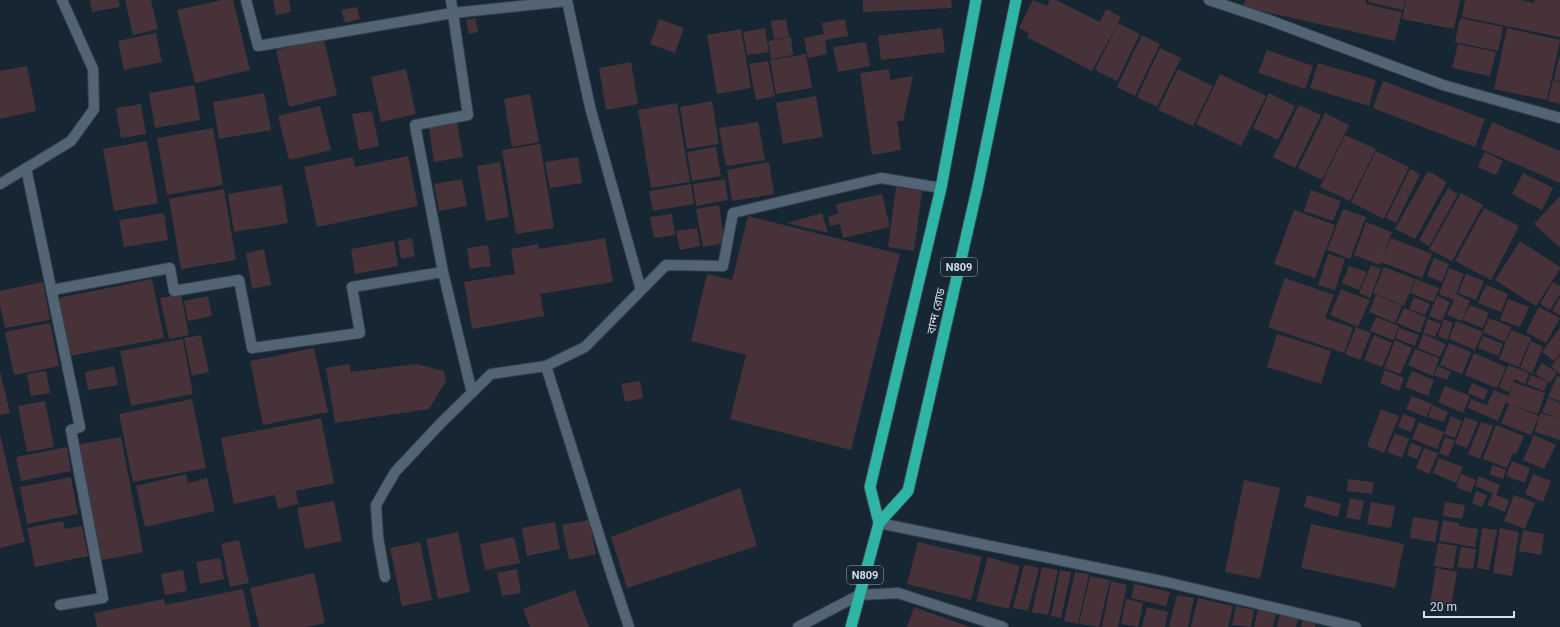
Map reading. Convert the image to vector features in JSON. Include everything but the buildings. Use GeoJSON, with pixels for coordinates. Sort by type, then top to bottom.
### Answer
{"type":"FeatureCollection","features":[{"type":"Feature","properties":{"kind":"highway","name":"বান্দ রোড"},"geometry":{"type":"LineString","coordinates":[[879,523],[870,487],[941,188],[976,0]]}},
{"type":"Feature","properties":{"kind":"highway","name":"বান্দ রোড"},"geometry":{"type":"LineString","coordinates":[[851,627],[879,523],[908,491],[978,185],[1016,0]]}},
{"type":"Feature","properties":{"kind":"street"},"geometry":{"type":"LineString","coordinates":[[0,184],[71,141],[94,109],[93,69],[62,0]]}},
{"type":"Feature","properties":{"kind":"street"},"geometry":{"type":"LineString","coordinates":[[246,0],[258,46],[453,13],[567,2],[590,107],[641,290]]}},
{"type":"Feature","properties":{"kind":"street"},"geometry":{"type":"LineString","coordinates":[[451,0],[468,115],[415,124],[443,272],[472,393]]}},
{"type":"Feature","properties":{"kind":"street"},"geometry":{"type":"LineString","coordinates":[[1209,0],[1269,20],[1443,85],[1560,118]]}},
{"type":"Feature","properties":{"kind":"street"},"geometry":{"type":"LineString","coordinates":[[26,168],[80,427],[71,430],[103,598],[60,606]]}},
{"type":"Feature","properties":{"kind":"street"},"geometry":{"type":"LineString","coordinates":[[385,577],[378,537],[376,505],[395,472],[440,423],[491,374],[546,366],[585,347],[666,265],[723,266],[733,213],[881,178],[941,188]]}},
{"type":"Feature","properties":{"kind":"street"},"geometry":{"type":"LineString","coordinates":[[52,290],[170,268],[174,291],[239,280],[252,348],[360,333],[352,287],[443,272]]}},
{"type":"Feature","properties":{"kind":"street"},"geometry":{"type":"LineString","coordinates":[[546,366],[610,573],[629,627]]}},
{"type":"Feature","properties":{"kind":"street"},"geometry":{"type":"LineString","coordinates":[[879,523],[1166,582],[1356,627]]}},
{"type":"Feature","properties":{"kind":"street"},"geometry":{"type":"LineString","coordinates":[[798,627],[859,595],[898,593],[1002,627]]}}]}
